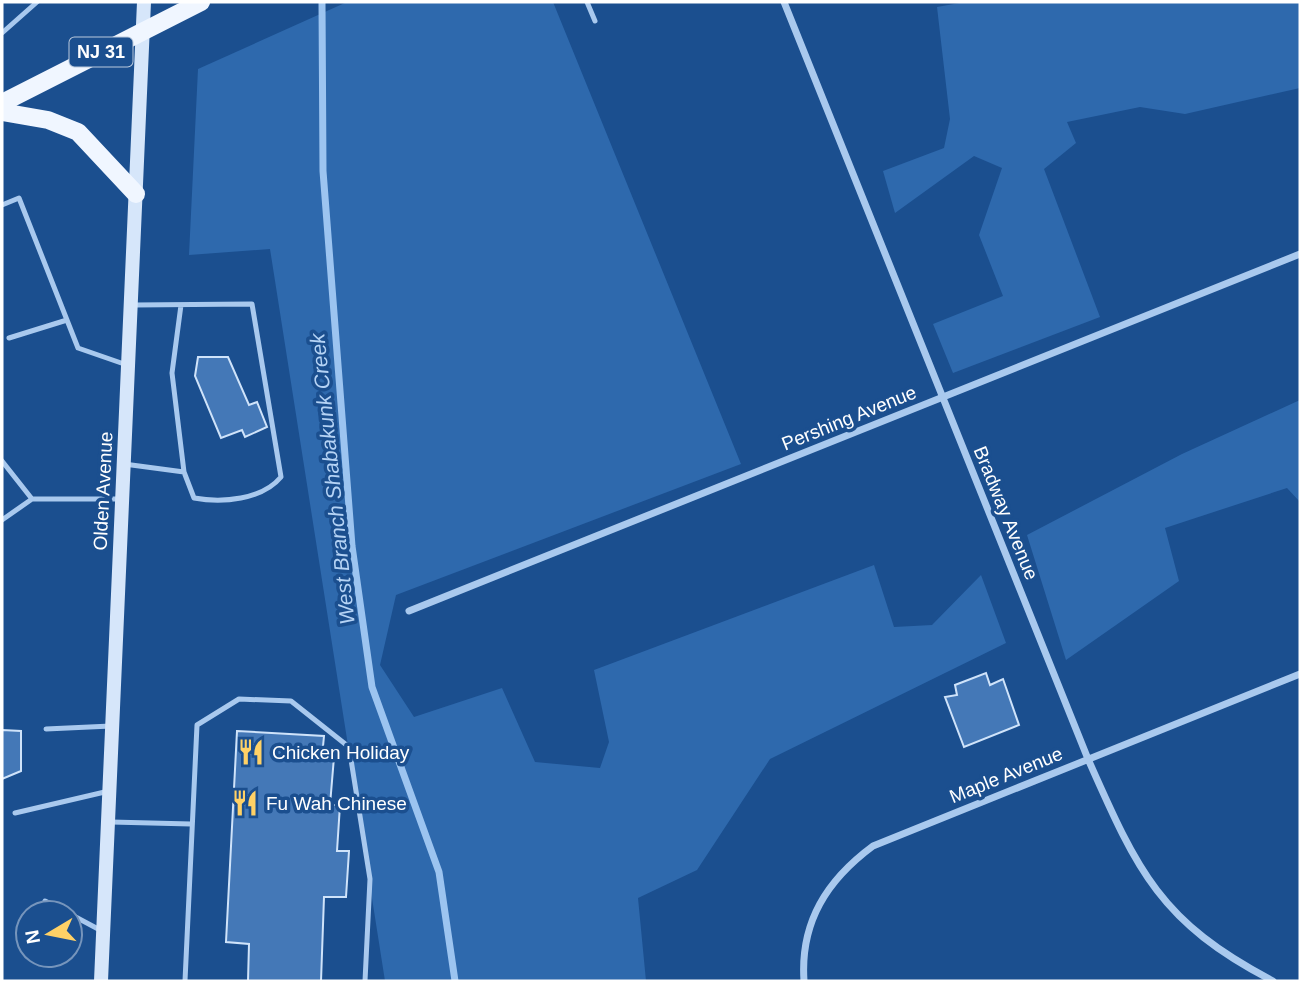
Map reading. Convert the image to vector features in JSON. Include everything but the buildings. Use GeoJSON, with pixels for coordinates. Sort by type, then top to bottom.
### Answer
{"type":"FeatureCollection","features":[{"type":"Feature","properties":{"kind":"main road","name":"Olden Avenue"},"geometry":{"type":"LineString","coordinates":[[100,981],[145,2]]}},
{"type":"Feature","properties":{"kind":"main road","name":"NJ 31"},"geometry":{"type":"LineString","coordinates":[[2,102],[201,2]]}},
{"type":"Feature","properties":{"kind":"main road"},"geometry":{"type":"LineString","coordinates":[[2,112],[48,120],[78,132],[136,194]]}},
{"type":"Feature","properties":{"kind":"street","name":"Bradway Avenue"},"geometry":{"type":"LineString","coordinates":[[784,2],[1088,759],[1126,845],[1165,903],[1198,935],[1231,959],[1273,981]]}},
{"type":"Feature","properties":{"kind":"street","name":"Pershing Avenue"},"geometry":{"type":"LineString","coordinates":[[409,611],[1300,254]]}},
{"type":"Feature","properties":{"kind":"street","name":"Maple Avenue"},"geometry":{"type":"LineString","coordinates":[[804,981],[804,948],[815,910],[829,886],[848,864],[873,846],[1300,674]]}},
{"type":"Feature","properties":{"kind":"lane"},"geometry":{"type":"LineString","coordinates":[[2,33],[37,2]]}},
{"type":"Feature","properties":{"kind":"lane"},"geometry":{"type":"LineString","coordinates":[[587,2],[595,22]]}},
{"type":"Feature","properties":{"kind":"lane"},"geometry":{"type":"LineString","coordinates":[[2,205],[19,198],[78,348],[128,366]]}},
{"type":"Feature","properties":{"kind":"lane"},"geometry":{"type":"LineString","coordinates":[[131,305],[252,304],[281,477],[272,488],[215,502],[194,498],[184,472],[172,373],[181,305]]}},
{"type":"Feature","properties":{"kind":"lane"},"geometry":{"type":"LineString","coordinates":[[9,338],[67,320]]}},
{"type":"Feature","properties":{"kind":"lane"},"geometry":{"type":"LineString","coordinates":[[2,461],[32,499]]}},
{"type":"Feature","properties":{"kind":"lane"},"geometry":{"type":"LineString","coordinates":[[124,464],[184,472]]}},
{"type":"Feature","properties":{"kind":"lane"},"geometry":{"type":"LineString","coordinates":[[2,520],[32,499],[122,499]]}},
{"type":"Feature","properties":{"kind":"lane"},"geometry":{"type":"LineString","coordinates":[[185,981],[197,725],[239,699],[291,701],[348,747],[370,879],[365,981]]}},
{"type":"Feature","properties":{"kind":"lane"},"geometry":{"type":"LineString","coordinates":[[46,729],[111,726]]}},
{"type":"Feature","properties":{"kind":"lane"},"geometry":{"type":"LineString","coordinates":[[15,813],[109,791]]}},
{"type":"Feature","properties":{"kind":"lane"},"geometry":{"type":"LineString","coordinates":[[108,822],[191,824]]}},
{"type":"Feature","properties":{"kind":"lane"},"geometry":{"type":"LineString","coordinates":[[84,921],[103,931]]}},
{"type":"Feature","properties":{"kind":"shaded area"},"geometry":{"type":"Polygon","coordinates":[[[347,2],[553,2],[741,464],[396,595],[380,665],[414,717],[502,688],[535,762],[600,768],[609,742],[594,670],[874,565],[894,627],[932,625],[981,575],[1006,643],[770,759],[697,870],[638,898],[646,981],[385,981],[270,249],[189,255],[198,69],[347,2]]]}},
{"type":"Feature","properties":{"kind":"shaded area"},"geometry":{"type":"Polygon","coordinates":[[[965,2],[1300,2],[1300,88],[1185,114],[1140,107],[1067,122],[1076,143],[1044,169],[1100,317],[953,373],[933,324],[1003,296],[979,235],[1002,168],[974,156],[895,213],[883,171],[944,148],[950,119],[937,7],[965,2]]]}},
{"type":"Feature","properties":{"kind":"shaded area"},"geometry":{"type":"Polygon","coordinates":[[[1300,400],[1300,502],[1287,488],[1165,528],[1179,581],[1066,660],[1027,535],[1182,454],[1300,400]]]}},
{"type":"Feature","properties":{"kind":"waterway","name":"West Branch Shabakunk Creek"},"geometry":{"type":"LineString","coordinates":[[322,2],[323,171],[352,546],[372,687],[439,872],[455,981]]}},
{"type":"Feature","properties":{"kind":"place","name":"Chicken Holiday"},"geometry":{"type":"Point","coordinates":[251,752]}},
{"type":"Feature","properties":{"kind":"place","name":"Fu Wah Chinese"},"geometry":{"type":"Point","coordinates":[245,803]}}]}
